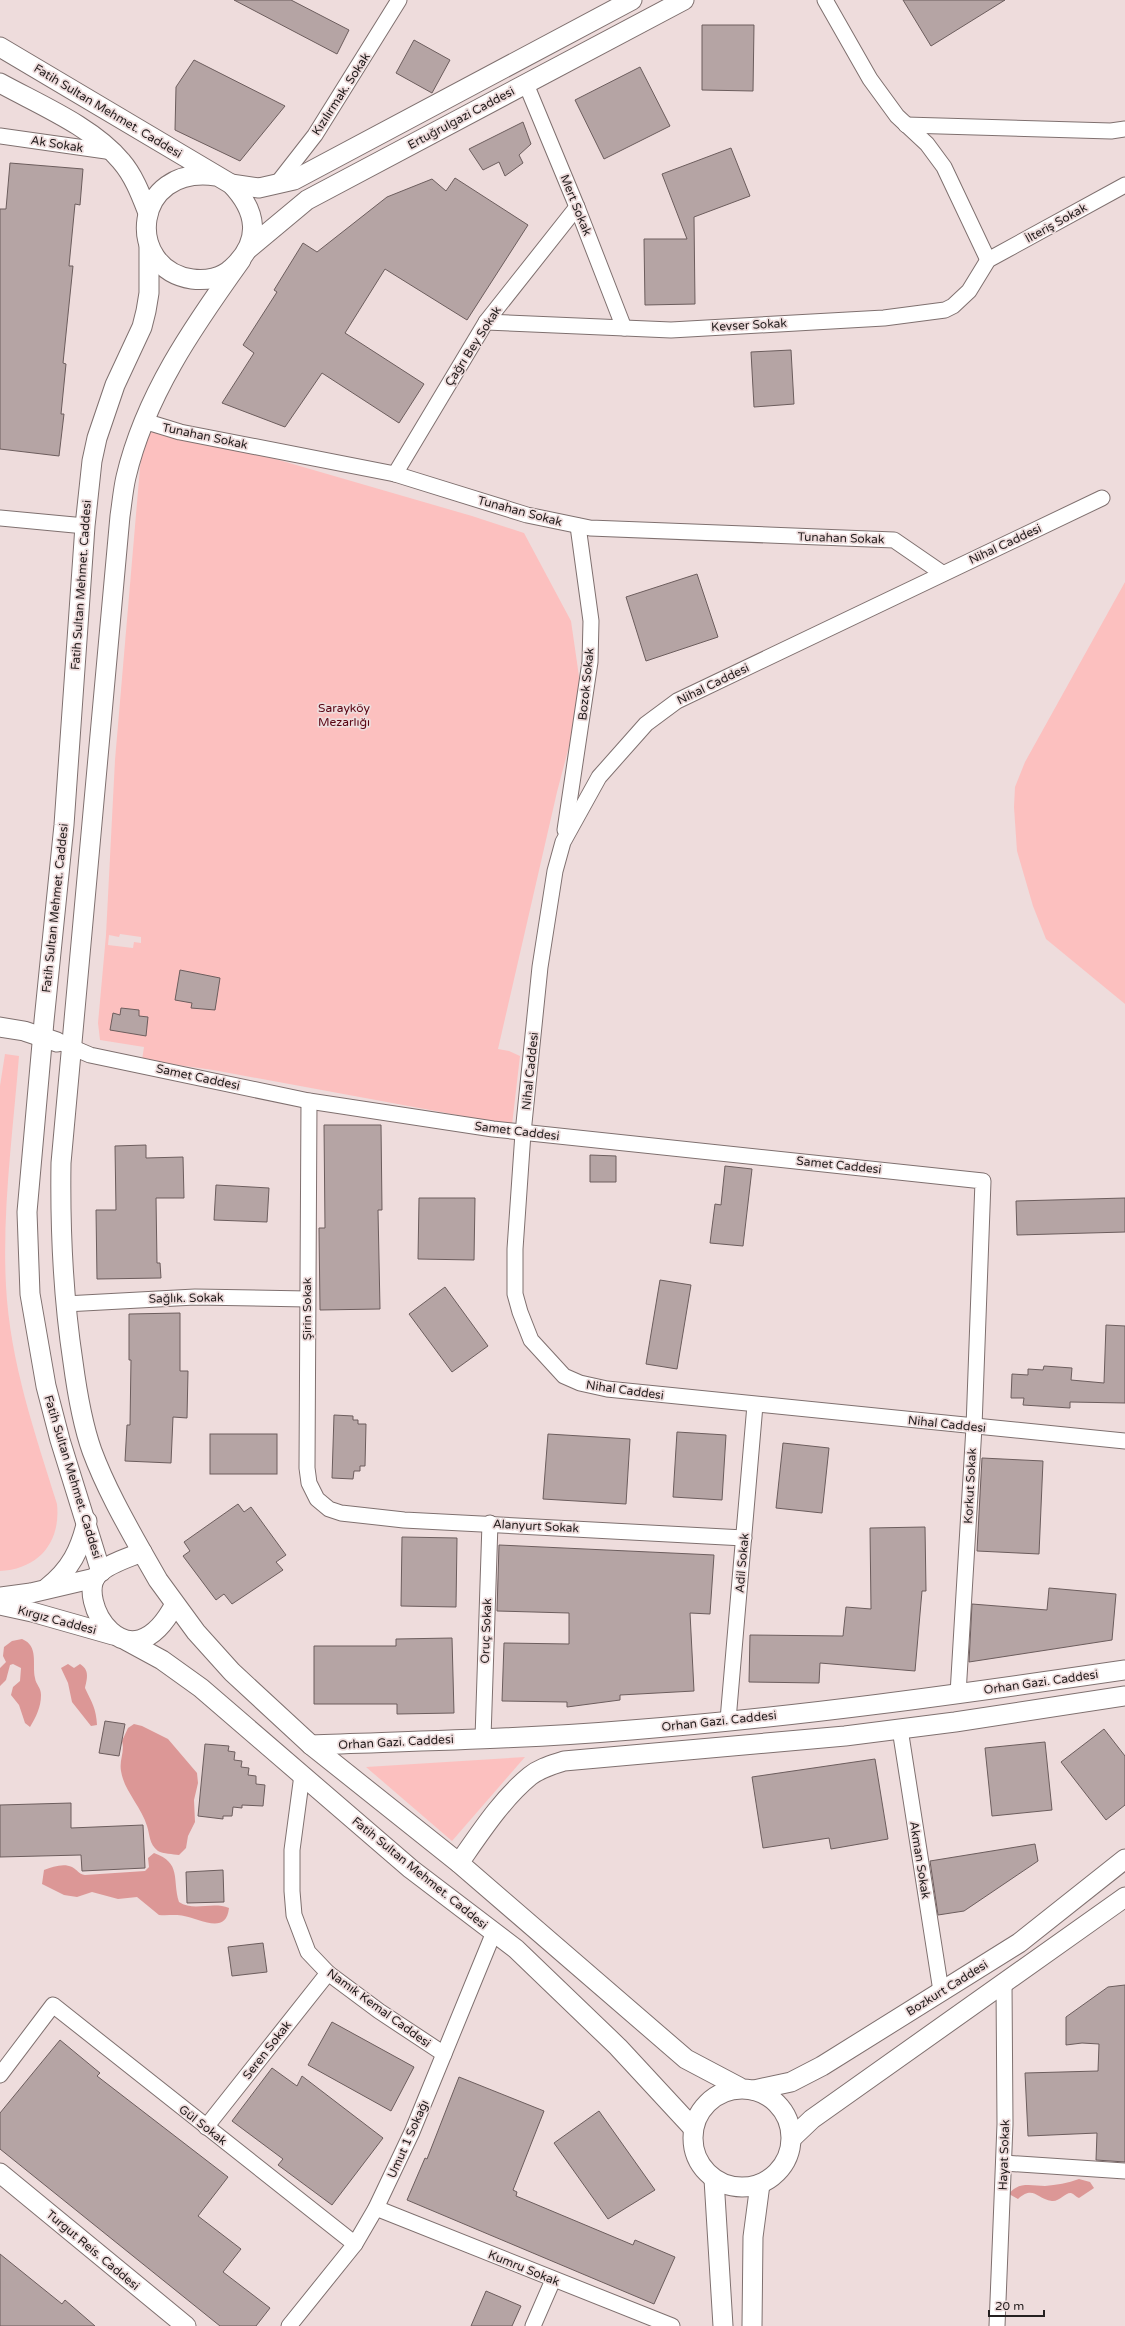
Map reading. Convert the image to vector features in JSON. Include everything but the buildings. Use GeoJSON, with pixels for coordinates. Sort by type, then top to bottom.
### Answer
{"type":"FeatureCollection","features":[{"type":"Feature","properties":{"kind":"street","name":"Kızılırmak. Sokak"},"geometry":{"type":"LineString","coordinates":[[276,185],[315,135],[399,0]]}},
{"type":"Feature","properties":{"kind":"street","name":"Ertuğrulgazi Caddesi"},"geometry":{"type":"LineString","coordinates":[[223,180],[259,188],[294,180],[632,0]]}},
{"type":"Feature","properties":{"kind":"street","name":"Ertuğrulgazi Caddesi"},"geometry":{"type":"LineString","coordinates":[[244,255],[307,200],[684,0]]}},
{"type":"Feature","properties":{"kind":"street"},"geometry":{"type":"LineString","coordinates":[[825,0],[870,79],[897,116],[927,144],[944,167],[988,260]]}},
{"type":"Feature","properties":{"kind":"street","name":"Fatih Sultan Mehmet. Caddesi"},"geometry":{"type":"LineString","coordinates":[[0,47],[223,180],[244,197],[251,214],[253,233],[244,255],[202,314],[163,380],[144,421],[126,478],[120,516],[58,1042],[27,1212],[30,1294],[46,1386],[60,1440],[86,1521],[98,1575],[93,1591],[96,1610],[104,1624],[120,1638],[162,1660],[195,1684],[411,1869],[516,1949],[618,2047],[693,2128]]}},
{"type":"Feature","properties":{"kind":"street","name":"Fatih Sultan Mehmet. Caddesi"},"geometry":{"type":"LineString","coordinates":[[0,83],[80,128],[113,152],[129,171],[148,213]]}},
{"type":"Feature","properties":{"kind":"street","name":"Mert Sokak"},"geometry":{"type":"LineString","coordinates":[[526,84],[577,207],[624,328]]}},
{"type":"Feature","properties":{"kind":"street"},"geometry":{"type":"LineString","coordinates":[[906,124],[993,129],[1111,131],[1125,129]]}},
{"type":"Feature","properties":{"kind":"street","name":"Ak Sokak"},"geometry":{"type":"LineString","coordinates":[[0,136],[113,152]]}},
{"type":"Feature","properties":{"kind":"street","name":"Fatih Sultan Mehmet. Caddesi"},"geometry":{"type":"LineString","coordinates":[[223,180],[199,174],[182,176],[166,184],[155,197],[148,213],[146,230],[149,246],[149,293],[146,311],[142,327],[115,385],[97,438],[92,461],[85,526],[64,824],[58,1042],[61,1163],[61,1247],[65,1304],[77,1390],[87,1434],[105,1480],[158,1580],[196,1632],[228,1667],[311,1745],[459,1863],[686,2059],[782,2107],[790,2122],[792,2138],[789,2154],[781,2169],[760,2184]]}},
{"type":"Feature","properties":{"kind":"street","name":"İlteriş Sokak"},"geometry":{"type":"LineString","coordinates":[[988,260],[1125,185]]}},
{"type":"Feature","properties":{"kind":"street","name":"Çağrı Bey Sokak"},"geometry":{"type":"LineString","coordinates":[[395,474],[486,322],[577,207]]}},
{"type":"Feature","properties":{"kind":"street","name":"Fatih Sultan Mehmet. Caddesi"},"geometry":{"type":"LineString","coordinates":[[149,246],[157,259],[169,270],[183,278],[199,280],[214,278],[229,271],[244,255]]}},
{"type":"Feature","properties":{"kind":"street","name":"Kevser Sokak"},"geometry":{"type":"LineString","coordinates":[[486,322],[679,330],[884,318],[945,310],[953,306],[969,291],[988,260]]}},
{"type":"Feature","properties":{"kind":"street","name":"Tunahan Sokak"},"geometry":{"type":"LineString","coordinates":[[144,421],[180,432],[395,474],[527,515],[578,526],[894,540],[942,573]]}},
{"type":"Feature","properties":{"kind":"street","name":"Nihal Caddesi"},"geometry":{"type":"LineString","coordinates":[[1102,498],[942,573],[677,701],[646,724],[599,776],[563,842],[555,871],[540,967],[523,1133],[515,1249],[515,1294],[531,1340],[543,1355],[564,1376],[580,1383],[607,1389],[1125,1442]]}},
{"type":"Feature","properties":{"kind":"street"},"geometry":{"type":"LineString","coordinates":[[0,518],[85,526]]}},
{"type":"Feature","properties":{"kind":"street","name":"Bozok Sokak"},"geometry":{"type":"LineString","coordinates":[[563,842],[590,662],[591,621],[578,526]]}},
{"type":"Feature","properties":{"kind":"street"},"geometry":{"type":"LineString","coordinates":[[0,1027],[58,1042]]}},
{"type":"Feature","properties":{"kind":"street","name":"Samet Caddesi"},"geometry":{"type":"LineString","coordinates":[[58,1042],[90,1055],[309,1101],[523,1133],[983,1181]]}},
{"type":"Feature","properties":{"kind":"street","name":"Şirin Sokak"},"geometry":{"type":"LineString","coordinates":[[309,1101],[307,1468],[310,1483],[317,1499],[329,1509]]}},
{"type":"Feature","properties":{"kind":"street","name":"Korkut Sokak"},"geometry":{"type":"LineString","coordinates":[[958,1694],[974,1427],[983,1181]]}},
{"type":"Feature","properties":{"kind":"street","name":"Sağlık. Sokak"},"geometry":{"type":"LineString","coordinates":[[65,1304],[195,1297],[307,1299]]}},
{"type":"Feature","properties":{"kind":"street","name":"Adil Sokak"},"geometry":{"type":"LineString","coordinates":[[728,1720],[756,1405]]}},
{"type":"Feature","properties":{"kind":"street","name":"Alanyurt Sokak"},"geometry":{"type":"LineString","coordinates":[[329,1509],[341,1513],[404,1520],[744,1538]]}},
{"type":"Feature","properties":{"kind":"street"},"geometry":{"type":"LineString","coordinates":[[44,1591],[61,1577],[76,1556],[86,1521]]}},
{"type":"Feature","properties":{"kind":"street","name":"Oruç Sokak"},"geometry":{"type":"LineString","coordinates":[[483,1738],[490,1524]]}},
{"type":"Feature","properties":{"kind":"street","name":"Fatih Sultan Mehmet. Caddesi"},"geometry":{"type":"LineString","coordinates":[[98,1575],[142,1552]]}},
{"type":"Feature","properties":{"kind":"street","name":"Kırgız Caddesi"},"geometry":{"type":"LineString","coordinates":[[0,1597],[44,1591],[98,1575]]}},
{"type":"Feature","properties":{"kind":"street"},"geometry":{"type":"LineString","coordinates":[[120,1638],[150,1636],[159,1629],[175,1604]]}},
{"type":"Feature","properties":{"kind":"street","name":"Kırgız Caddesi"},"geometry":{"type":"LineString","coordinates":[[0,1605],[32,1612],[120,1638]]}},
{"type":"Feature","properties":{"kind":"street","name":"Orhan Gazi. Caddesi"},"geometry":{"type":"LineString","coordinates":[[311,1745],[557,1735],[728,1720],[958,1694],[1125,1670]]}},
{"type":"Feature","properties":{"kind":"street","name":"Orhan Gazi. Caddesi"},"geometry":{"type":"LineString","coordinates":[[459,1863],[495,1814],[530,1776],[546,1767],[564,1761],[845,1736],[1125,1696]]}},
{"type":"Feature","properties":{"kind":"street"},"geometry":{"type":"LineString","coordinates":[[724,1746],[728,1720]]}},
{"type":"Feature","properties":{"kind":"street","name":"Akman Sokak"},"geometry":{"type":"LineString","coordinates":[[900,1729],[941,1992]]}},
{"type":"Feature","properties":{"kind":"street","name":"Namık Kemal Caddesi"},"geometry":{"type":"LineString","coordinates":[[302,1775],[292,1850],[294,1915],[308,1952],[328,1973],[379,2011],[444,2054]]}},
{"type":"Feature","properties":{"kind":"street","name":"Bozkurt Caddesi"},"geometry":{"type":"LineString","coordinates":[[746,2089],[804,2077],[1019,1942],[1125,1859]]}},
{"type":"Feature","properties":{"kind":"street"},"geometry":{"type":"LineString","coordinates":[[792,2138],[812,2119],[1125,1897]]}},
{"type":"Feature","properties":{"kind":"street","name":"Umut 1 Sokağı"},"geometry":{"type":"LineString","coordinates":[[289,2326],[354,2244],[376,2208],[412,2132],[494,1932]]}},
{"type":"Feature","properties":{"kind":"street","name":"Seren Sokak"},"geometry":{"type":"LineString","coordinates":[[206,2127],[328,1973]]}},
{"type":"Feature","properties":{"kind":"street","name":"Hayat Sokak"},"geometry":{"type":"LineString","coordinates":[[997,2326],[1005,2124],[1004,1984]]}},
{"type":"Feature","properties":{"kind":"street","name":"Gül Sokak"},"geometry":{"type":"LineString","coordinates":[[0,2075],[53,2005],[354,2244]]}},
{"type":"Feature","properties":{"kind":"street"},"geometry":{"type":"LineString","coordinates":[[746,2089],[723,2091],[709,2100],[699,2112],[693,2128],[691,2144],[698,2160],[714,2179],[737,2186],[760,2184],[753,2237],[752,2326]]}},
{"type":"Feature","properties":{"kind":"street"},"geometry":{"type":"LineString","coordinates":[[1004,2163],[1125,2171]]}},
{"type":"Feature","properties":{"kind":"street","name":"Turgut Reis. Caddesi"},"geometry":{"type":"LineString","coordinates":[[0,2173],[186,2326]]}},
{"type":"Feature","properties":{"kind":"street"},"geometry":{"type":"LineString","coordinates":[[714,2179],[723,2326]]}},
{"type":"Feature","properties":{"kind":"street","name":"Kumru Sokak"},"geometry":{"type":"LineString","coordinates":[[376,2208],[672,2326]]}},
{"type":"Feature","properties":{"kind":"street"},"geometry":{"type":"LineString","coordinates":[[532,2326],[554,2280]]}},
{"type":"Feature","properties":{"kind":"green space","name":"Sarayköy Mezarlığı"},"geometry":{"type":"Polygon","coordinates":[[[144,421],[472,516],[524,533],[571,621],[582,697],[557,792],[498,1049],[509,1051],[520,1056],[512,1125],[213,1070],[142,1060],[144,1047],[100,1040],[98,1023],[106,935],[115,760],[144,421]],[[120,934],[119,937],[109,935],[108,945],[133,948],[134,942],[141,943],[141,937],[120,934]]]}},
{"type":"Feature","properties":{"kind":"green space"},"geometry":{"type":"Polygon","coordinates":[[[1125,582],[1125,1004],[1046,939],[1033,906],[1017,851],[1014,807],[1015,787],[1025,762],[1125,582]]]}},
{"type":"Feature","properties":{"kind":"green space"},"geometry":{"type":"Polygon","coordinates":[[[5,1054],[19,1056],[7,1200],[5,1257],[8,1314],[18,1370],[32,1424],[57,1504],[57,1518],[51,1541],[45,1551],[26,1565],[0,1571],[0,1086],[5,1054]]]}},
{"type":"Feature","properties":{"kind":"green space"},"geometry":{"type":"Polygon","coordinates":[[[525,1757],[452,1841],[366,1767],[525,1757]]]}},
{"type":"Feature","properties":{"kind":"shaded area"},"geometry":{"type":"Polygon","coordinates":[[[22,1639],[31,1646],[33,1651],[34,1673],[36,1682],[41,1692],[39,1708],[30,1727],[25,1723],[19,1705],[11,1695],[13,1687],[20,1681],[21,1668],[13,1664],[10,1665],[6,1680],[0,1686],[0,1668],[6,1662],[3,1656],[4,1647],[12,1641],[22,1639]]]}},
{"type":"Feature","properties":{"kind":"shaded area"},"geometry":{"type":"Polygon","coordinates":[[[68,1664],[74,1668],[80,1664],[87,1672],[85,1688],[95,1710],[97,1725],[91,1726],[72,1702],[68,1683],[61,1668],[68,1664]]]}},
{"type":"Feature","properties":{"kind":"shaded area"},"geometry":{"type":"Polygon","coordinates":[[[134,1724],[142,1726],[168,1739],[197,1773],[198,1783],[194,1800],[195,1822],[188,1836],[186,1848],[179,1855],[160,1852],[155,1848],[150,1839],[147,1826],[141,1812],[125,1785],[121,1771],[123,1749],[122,1741],[128,1728],[134,1724]]]}},
{"type":"Feature","properties":{"kind":"shaded area"},"geometry":{"type":"Polygon","coordinates":[[[154,1853],[163,1857],[172,1867],[179,1902],[191,1906],[223,1906],[229,1908],[227,1916],[223,1921],[211,1923],[181,1915],[159,1915],[137,1897],[118,1899],[92,1892],[77,1897],[64,1895],[42,1884],[44,1870],[62,1865],[72,1867],[81,1874],[85,1875],[145,1871],[149,1867],[148,1858],[154,1853]]]}},
{"type":"Feature","properties":{"kind":"shaded area"},"geometry":{"type":"Polygon","coordinates":[[[1079,2179],[1090,2182],[1094,2188],[1079,2198],[1072,2193],[1069,2193],[1055,2201],[1047,2200],[1032,2193],[1023,2195],[1018,2199],[1009,2194],[1017,2187],[1021,2186],[1049,2186],[1079,2179]]]}}]}
